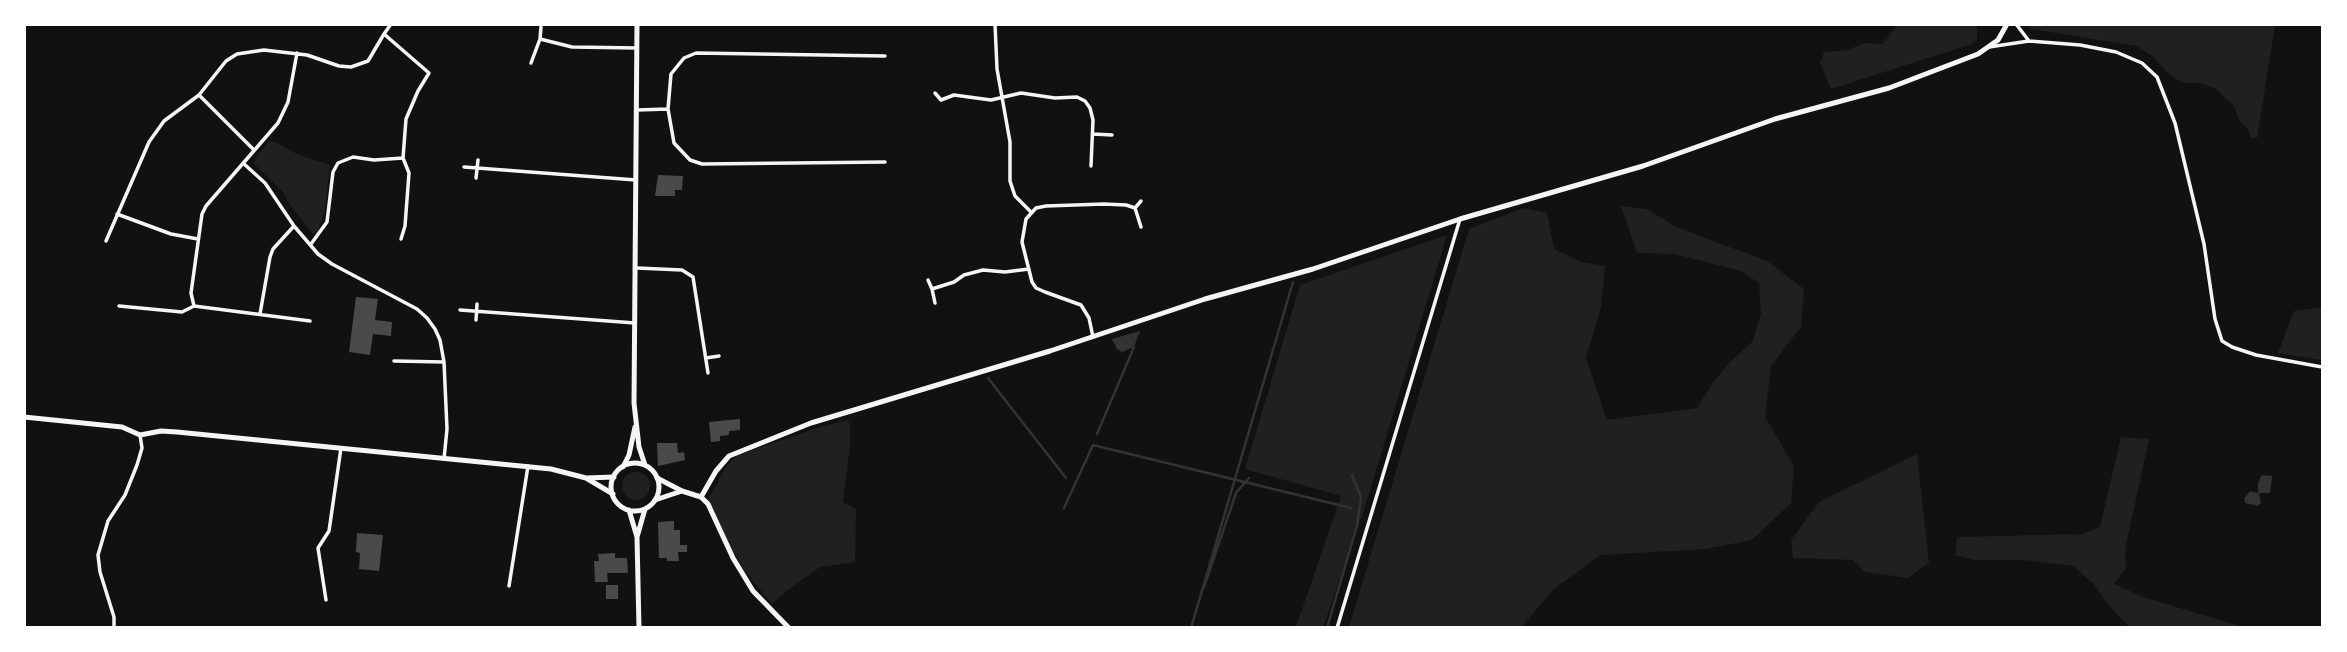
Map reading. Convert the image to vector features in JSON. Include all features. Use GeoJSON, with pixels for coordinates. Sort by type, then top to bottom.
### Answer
{"type":"FeatureCollection","features":[{"type":"Feature","properties":{"kind":"street"},"geometry":{"type":"LineString","coordinates":[[106,241],[149,142],[164,121],[198,95],[226,61],[237,54],[264,50],[297,53],[339,66],[360,65],[368,61],[391,24]]}},
{"type":"Feature","properties":{"kind":"street"},"geometry":{"type":"LineString","coordinates":[[637,24],[635,323],[636,421],[639,447],[645,465],[657,478],[701,497],[713,513],[733,558],[753,591],[789,628]]}},
{"type":"Feature","properties":{"kind":"street"},"geometry":{"type":"LineString","coordinates":[[995,24],[1001,96],[1010,142],[1010,181],[1015,196],[1031,212]]}},
{"type":"Feature","properties":{"kind":"street"},"geometry":{"type":"LineString","coordinates":[[701,497],[729,456],[811,423],[874,406],[1205,299],[1365,253],[1460,219],[1631,170],[1774,119],[1889,88],[1964,61],[1988,48],[1998,40],[2007,24]]}},
{"type":"Feature","properties":{"kind":"street"},"geometry":{"type":"LineString","coordinates":[[2016,24],[2029,41]]}},
{"type":"Feature","properties":{"kind":"street"},"geometry":{"type":"LineString","coordinates":[[531,63],[540,39],[541,27]]}},
{"type":"Feature","properties":{"kind":"street"},"geometry":{"type":"LineString","coordinates":[[384,34],[429,73],[406,119],[403,158],[409,173],[405,226],[401,239]]}},
{"type":"Feature","properties":{"kind":"street"},"geometry":{"type":"LineString","coordinates":[[540,39],[572,47],[637,48]]}},
{"type":"Feature","properties":{"kind":"street"},"geometry":{"type":"LineString","coordinates":[[1988,48],[2029,41],[2080,45],[2116,52],[2142,63],[2157,77],[2175,123],[2201,232],[2215,319],[2222,341],[2256,355],[2322,367]]}},
{"type":"Feature","properties":{"kind":"street"},"geometry":{"type":"LineString","coordinates":[[194,306],[191,293],[201,220],[206,206],[283,113],[288,102],[297,53]]}},
{"type":"Feature","properties":{"kind":"street"},"geometry":{"type":"LineString","coordinates":[[885,56],[696,53],[684,58],[671,74],[668,109],[674,143],[690,160],[702,163],[886,162]]}},
{"type":"Feature","properties":{"kind":"street"},"geometry":{"type":"LineString","coordinates":[[935,93],[944,107]]}},
{"type":"Feature","properties":{"kind":"street"},"geometry":{"type":"LineString","coordinates":[[941,100],[954,95],[990,100],[1021,93],[1055,98],[1077,96],[1090,108],[1093,134],[1091,166]]}},
{"type":"Feature","properties":{"kind":"street"},"geometry":{"type":"LineString","coordinates":[[198,95],[255,150]]}},
{"type":"Feature","properties":{"kind":"street"},"geometry":{"type":"LineString","coordinates":[[637,110],[668,109]]}},
{"type":"Feature","properties":{"kind":"street"},"geometry":{"type":"LineString","coordinates":[[1093,134],[1112,135]]}},
{"type":"Feature","properties":{"kind":"street"},"geometry":{"type":"LineString","coordinates":[[310,244],[327,222],[333,172],[338,163],[352,157],[374,160],[403,158]]}},
{"type":"Feature","properties":{"kind":"street"},"geometry":{"type":"LineString","coordinates":[[477,178],[478,160]]}},
{"type":"Feature","properties":{"kind":"street"},"geometry":{"type":"LineString","coordinates":[[243,163],[265,183],[294,226],[318,254],[416,309],[436,329],[444,362],[447,429],[444,459]]}},
{"type":"Feature","properties":{"kind":"street"},"geometry":{"type":"LineString","coordinates":[[464,167],[637,180]]}},
{"type":"Feature","properties":{"kind":"street"},"geometry":{"type":"LineString","coordinates":[[1135,208],[1141,201]]}},
{"type":"Feature","properties":{"kind":"street"},"geometry":{"type":"LineString","coordinates":[[1093,337],[1086,312],[1081,305],[1036,288],[1028,269],[1022,242],[1023,229],[1031,212],[1046,206],[1104,204],[1135,208]]}},
{"type":"Feature","properties":{"kind":"street"},"geometry":{"type":"LineString","coordinates":[[1135,208],[1140,227]]}},
{"type":"Feature","properties":{"kind":"street"},"geometry":{"type":"LineString","coordinates":[[117,214],[161,231],[198,239]]}},
{"type":"Feature","properties":{"kind":"street"},"geometry":{"type":"LineString","coordinates":[[1337,628],[1460,219]]}},
{"type":"Feature","properties":{"kind":"street"},"geometry":{"type":"LineString","coordinates":[[260,314],[273,248],[294,226]]}},
{"type":"Feature","properties":{"kind":"street"},"geometry":{"type":"LineString","coordinates":[[636,268],[682,270],[693,277],[708,373]]}},
{"type":"Feature","properties":{"kind":"street"},"geometry":{"type":"LineString","coordinates":[[932,289],[983,270],[1006,272],[1028,269]]}},
{"type":"Feature","properties":{"kind":"street"},"geometry":{"type":"LineString","coordinates":[[928,280],[935,303]]}},
{"type":"Feature","properties":{"kind":"street"},"geometry":{"type":"LineString","coordinates":[[476,320],[477,304]]}},
{"type":"Feature","properties":{"kind":"street"},"geometry":{"type":"LineString","coordinates":[[119,306],[182,312],[194,306],[310,321]]}},
{"type":"Feature","properties":{"kind":"street"},"geometry":{"type":"LineString","coordinates":[[460,310],[635,323]]}},
{"type":"Feature","properties":{"kind":"street"},"geometry":{"type":"LineString","coordinates":[[706,358],[719,356]]}},
{"type":"Feature","properties":{"kind":"street"},"geometry":{"type":"LineString","coordinates":[[394,360],[444,362]]}},
{"type":"Feature","properties":{"kind":"street"},"geometry":{"type":"LineString","coordinates":[[24,417],[122,427],[140,435],[161,431],[177,432],[551,469],[586,478],[613,494],[619,505],[629,510],[645,509]]}},
{"type":"Feature","properties":{"kind":"street"},"geometry":{"type":"LineString","coordinates":[[613,494],[614,477],[629,455],[636,421]]}},
{"type":"Feature","properties":{"kind":"street"},"geometry":{"type":"LineString","coordinates":[[114,628],[114,617],[100,572],[98,555],[108,522],[125,495],[137,465],[142,448],[140,435]]}},
{"type":"Feature","properties":{"kind":"street"},"geometry":{"type":"LineString","coordinates":[[326,600],[318,548],[329,531],[341,448]]}},
{"type":"Feature","properties":{"kind":"street"},"geometry":{"type":"LineString","coordinates":[[623,467],[632,464],[645,465]]}},
{"type":"Feature","properties":{"kind":"street"},"geometry":{"type":"LineString","coordinates":[[509,586],[528,466]]}},
{"type":"Feature","properties":{"kind":"street"},"geometry":{"type":"LineString","coordinates":[[586,478],[614,477]]}},
{"type":"Feature","properties":{"kind":"street"},"geometry":{"type":"LineString","coordinates":[[655,500],[659,486],[657,478]]}},
{"type":"Feature","properties":{"kind":"street"},"geometry":{"type":"LineString","coordinates":[[637,537],[645,509],[655,500],[682,491]]}},
{"type":"Feature","properties":{"kind":"street"},"geometry":{"type":"LineString","coordinates":[[629,510],[637,537],[639,628]]}},
{"type":"Feature","properties":{"kind":"shaded area"},"geometry":{"type":"Polygon","coordinates":[[[1897,25],[1977,25],[1977,40],[1972,44],[1831,89],[1820,63],[1824,52],[1848,50],[1864,43],[1883,44],[1897,25]]]}},
{"type":"Feature","properties":{"kind":"shaded area"},"geometry":{"type":"Polygon","coordinates":[[[2028,25],[2275,25],[2257,138],[2250,138],[2249,131],[2239,120],[2234,106],[2216,89],[2200,83],[2184,83],[2171,76],[2151,55],[2137,46],[2031,29],[2028,25]]]}},
{"type":"Feature","properties":{"kind":"shaded area"},"geometry":{"type":"Polygon","coordinates":[[[269,141],[330,165],[325,211],[317,233],[312,233],[283,192],[254,164],[256,157],[269,141]]]}},
{"type":"Feature","properties":{"kind":"shaded area"},"geometry":{"type":"Polygon","coordinates":[[[1621,206],[1647,209],[1676,227],[1767,261],[1804,289],[1801,327],[1771,366],[1765,417],[1794,466],[1791,503],[1752,540],[1706,549],[1601,555],[1555,588],[1521,627],[1349,627],[1469,229],[1524,208],[1547,213],[1554,249],[1581,262],[1605,266],[1601,307],[1586,358],[1607,420],[1697,408],[1714,381],[1753,341],[1761,313],[1759,283],[1741,271],[1675,254],[1637,253],[1621,206]]]}},
{"type":"Feature","properties":{"kind":"shaded area"},"geometry":{"type":"Polygon","coordinates":[[[1447,235],[1366,504],[1323,627],[1296,627],[1341,496],[1245,469],[1300,285],[1447,235]]]}},
{"type":"Feature","properties":{"kind":"shaded area"},"geometry":{"type":"Polygon","coordinates":[[[2322,307],[2322,360],[2278,353],[2294,311],[2322,307]]]}},
{"type":"Feature","properties":{"kind":"shaded area"},"geometry":{"type":"Polygon","coordinates":[[[1140,331],[1134,347],[1122,352],[1117,349],[1112,339],[1140,331]]]}},
{"type":"Feature","properties":{"kind":"shaded area"},"geometry":{"type":"Polygon","coordinates":[[[848,420],[850,446],[843,502],[856,509],[855,562],[820,567],[772,604],[746,573],[723,535],[708,500],[727,465],[738,455],[848,420]]]}},
{"type":"Feature","properties":{"kind":"shaded area"},"geometry":{"type":"Polygon","coordinates":[[[2121,437],[2149,439],[2125,550],[2126,568],[2114,584],[2143,597],[2243,627],[2129,627],[2105,601],[2094,584],[2073,566],[2023,560],[1975,560],[1955,555],[1957,537],[2082,534],[2100,527],[2121,437]]]}},
{"type":"Feature","properties":{"kind":"shaded area"},"geometry":{"type":"Polygon","coordinates":[[[1917,454],[1929,563],[1908,578],[1865,572],[1853,560],[1793,558],[1791,540],[1819,502],[1917,454]]]}},
{"type":"Feature","properties":{"kind":"shaded area"},"geometry":{"type":"Polygon","coordinates":[[[636,472],[646,476],[650,486],[646,496],[636,500],[626,496],[622,486],[626,476],[636,472]]]}},
{"type":"Feature","properties":{"kind":"shaded area"},"geometry":{"type":"Polygon","coordinates":[[[2262,475],[2272,476],[2270,493],[2259,493],[2261,503],[2258,506],[2245,503],[2244,499],[2250,491],[2258,493],[2258,483],[2262,475]]]}},
{"type":"Feature","properties":{"kind":"building"},"geometry":{"type":"Polygon","coordinates":[[[658,175],[683,176],[682,190],[675,190],[675,196],[655,196],[658,175]]]}},
{"type":"Feature","properties":{"kind":"building"},"geometry":{"type":"Polygon","coordinates":[[[356,297],[378,299],[375,320],[392,322],[391,336],[373,334],[370,355],[349,352],[356,297]]]}},
{"type":"Feature","properties":{"kind":"building"},"geometry":{"type":"Polygon","coordinates":[[[740,419],[740,430],[729,431],[729,435],[720,436],[720,441],[711,442],[709,422],[740,419]]]}},
{"type":"Feature","properties":{"kind":"building"},"geometry":{"type":"Polygon","coordinates":[[[657,443],[677,443],[678,453],[684,452],[685,460],[658,466],[657,443]]]}},
{"type":"Feature","properties":{"kind":"building"},"geometry":{"type":"Polygon","coordinates":[[[674,521],[674,530],[680,530],[680,545],[687,545],[687,552],[678,552],[679,561],[667,561],[667,558],[659,558],[658,522],[674,521]]]}},
{"type":"Feature","properties":{"kind":"building"},"geometry":{"type":"Polygon","coordinates":[[[357,533],[383,535],[379,571],[359,569],[357,533]]]}},
{"type":"Feature","properties":{"kind":"building"},"geometry":{"type":"Polygon","coordinates":[[[615,553],[615,558],[627,558],[628,573],[607,573],[608,582],[595,582],[594,561],[599,561],[598,554],[615,553]]]}},
{"type":"Feature","properties":{"kind":"building"},"geometry":{"type":"Polygon","coordinates":[[[606,585],[618,585],[618,599],[606,599],[606,585]]]}},
{"type":"Feature","properties":{"kind":"waterway"},"geometry":{"type":"LineString","coordinates":[[1191,628],[1293,282]]}},
{"type":"Feature","properties":{"kind":"waterway"},"geometry":{"type":"LineString","coordinates":[[1097,434],[1134,347]]}},
{"type":"Feature","properties":{"kind":"waterway"},"geometry":{"type":"LineString","coordinates":[[988,378],[1066,478]]}},
{"type":"Feature","properties":{"kind":"waterway"},"geometry":{"type":"LineString","coordinates":[[1064,508],[1093,445],[1351,508]]}},
{"type":"Feature","properties":{"kind":"waterway"},"geometry":{"type":"LineString","coordinates":[[1327,628],[1357,526],[1361,497],[1352,475]]}},
{"type":"Feature","properties":{"kind":"waterway"},"geometry":{"type":"LineString","coordinates":[[1204,587],[1236,493],[1249,478]]}}]}
